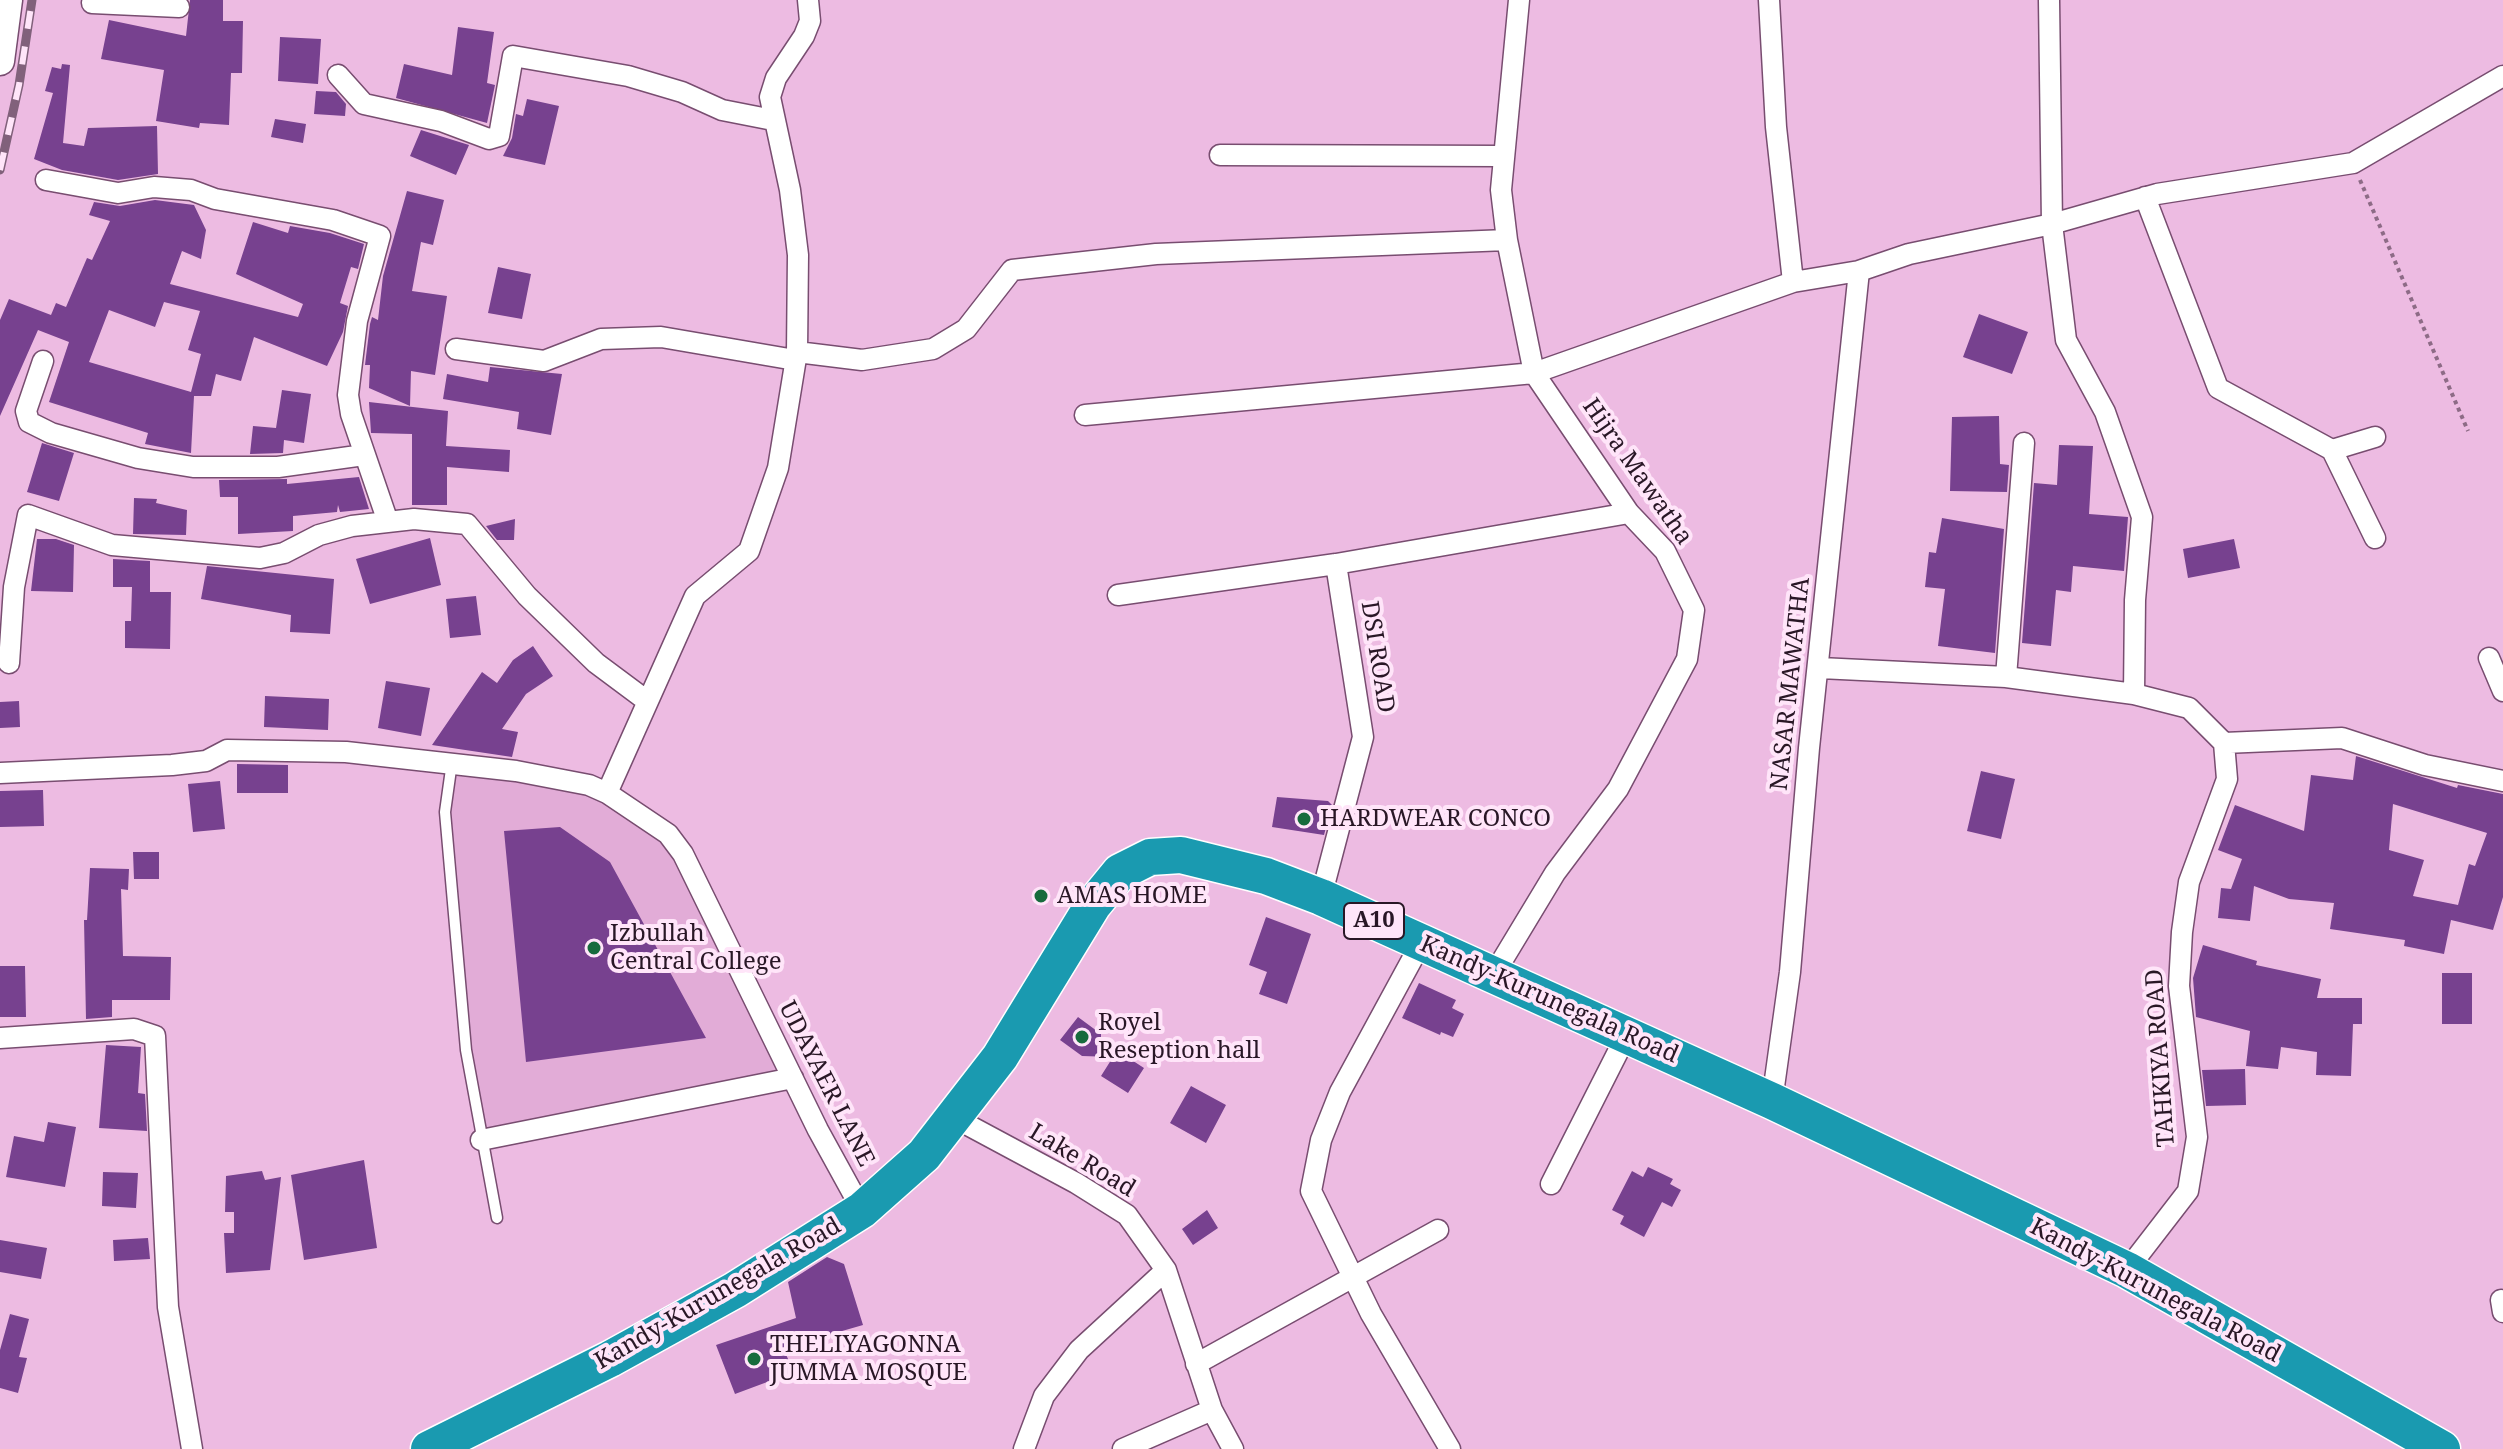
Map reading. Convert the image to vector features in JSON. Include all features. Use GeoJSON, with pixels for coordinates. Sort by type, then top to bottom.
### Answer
{"type":"FeatureCollection","features":[{"type":"Feature","properties":{"kind":"highway","name":"Kandy-Kurunegala Road"},"geometry":{"type":"LineString","coordinates":[[429,1449],[610,1359],[735,1290],[862,1210],[924,1155],[1000,1057],[1093,905],[1120,872],[1150,857],[1181,855],[1266,876],[1321,897],[1772,1101],[2127,1270],[2442,1449]]}},
{"type":"Feature","properties":{"kind":"street"},"geometry":{"type":"LineString","coordinates":[[1,46],[8,0]]}},
{"type":"Feature","properties":{"kind":"street"},"geometry":{"type":"LineString","coordinates":[[607,793],[695,596],[749,551],[778,468],[796,356],[796,229],[770,97],[776,78],[804,36],[810,21],[808,0]]}},
{"type":"Feature","properties":{"kind":"street","name":"Hijra Mawatha"},"geometry":{"type":"LineString","coordinates":[[1494,974],[1555,873],[1618,789],[1687,659],[1694,610],[1665,551],[1629,513],[1534,373],[1507,240],[1501,156],[1519,0]]}},
{"type":"Feature","properties":{"kind":"street"},"geometry":{"type":"LineString","coordinates":[[1769,0],[1776,127],[1793,282]]}},
{"type":"Feature","properties":{"kind":"street"},"geometry":{"type":"LineString","coordinates":[[2049,0],[2052,224],[2066,340],[2105,412],[2142,517],[2135,600],[2134,694]]}},
{"type":"Feature","properties":{"kind":"street"},"geometry":{"type":"LineString","coordinates":[[92,3],[179,12]]}},
{"type":"Feature","properties":{"kind":"street"},"geometry":{"type":"LineString","coordinates":[[338,75],[364,104],[441,121],[489,139],[499,136],[513,56],[628,76],[682,92],[722,110],[773,120]]}},
{"type":"Feature","properties":{"kind":"street"},"geometry":{"type":"LineString","coordinates":[[1085,415],[1534,373],[1793,282],[1859,271],[1909,254],[2052,224],[2145,197],[2353,163],[2503,76]]}},
{"type":"Feature","properties":{"kind":"street"},"geometry":{"type":"LineString","coordinates":[[1220,155],[1501,156]]}},
{"type":"Feature","properties":{"kind":"street"},"geometry":{"type":"LineString","coordinates":[[46,180],[118,193],[154,187],[191,190],[215,199],[333,220],[380,236],[357,321],[348,395],[364,455],[388,522]]}},
{"type":"Feature","properties":{"kind":"street"},"geometry":{"type":"LineString","coordinates":[[2145,197],[2218,388],[2332,450],[2375,538]]}},
{"type":"Feature","properties":{"kind":"street"},"geometry":{"type":"LineString","coordinates":[[456,349],[544,361],[601,339],[661,337],[796,356],[862,360],[933,349],[966,329],[1012,270],[1156,254],[1507,240]]}},
{"type":"Feature","properties":{"kind":"street","name":"NASAR MAWATHA"},"geometry":{"type":"LineString","coordinates":[[1772,1101],[1790,972],[1809,748],[1820,668],[1859,271]]}},
{"type":"Feature","properties":{"kind":"street"},"geometry":{"type":"LineString","coordinates":[[43,361],[26,411],[29,422],[51,433],[138,458],[206,468],[278,467],[364,455]]}},
{"type":"Feature","properties":{"kind":"street"},"geometry":{"type":"LineString","coordinates":[[2332,450],[2375,437]]}},
{"type":"Feature","properties":{"kind":"street"},"geometry":{"type":"LineString","coordinates":[[2006,677],[2024,443]]}},
{"type":"Feature","properties":{"kind":"street"},"geometry":{"type":"LineString","coordinates":[[1118,595],[1336,564],[1629,513]]}},
{"type":"Feature","properties":{"kind":"street"},"geometry":{"type":"LineString","coordinates":[[9,663],[14,587],[28,515],[112,545],[260,558],[284,553],[319,535],[414,519],[467,524],[550,618],[596,663],[647,701]]}},
{"type":"Feature","properties":{"kind":"street","name":"DSI ROAD"},"geometry":{"type":"LineString","coordinates":[[1321,897],[1363,737],[1336,564]]}},
{"type":"Feature","properties":{"kind":"street"},"geometry":{"type":"LineString","coordinates":[[2489,658],[2503,691]]}},
{"type":"Feature","properties":{"kind":"street"},"geometry":{"type":"LineString","coordinates":[[1820,668],[2006,677],[2134,694],[2189,708],[2224,743],[2342,738],[2425,765],[2503,781]]}},
{"type":"Feature","properties":{"kind":"street","name":"TAHKIYA ROAD"},"geometry":{"type":"LineString","coordinates":[[2127,1270],[2188,1191],[2197,1137],[2179,986],[2182,932],[2189,882],[2215,821],[2227,779],[2224,743]]}},
{"type":"Feature","properties":{"kind":"street","name":"UDAYAER LANE"},"geometry":{"type":"LineString","coordinates":[[0,773],[172,765],[206,761],[227,750],[346,752],[452,762],[560,779],[607,793],[668,834],[683,854],[862,1210]]}},
{"type":"Feature","properties":{"kind":"street"},"geometry":{"type":"LineString","coordinates":[[1421,943],[1340,1092],[1321,1140],[1311,1191],[1354,1279],[1450,1449]]}},
{"type":"Feature","properties":{"kind":"street"},"geometry":{"type":"LineString","coordinates":[[0,1038],[134,1029],[155,1036],[168,1307],[192,1449]]}},
{"type":"Feature","properties":{"kind":"street"},"geometry":{"type":"LineString","coordinates":[[1551,1184],[1627,1034]]}},
{"type":"Feature","properties":{"kind":"street"},"geometry":{"type":"LineString","coordinates":[[481,1140],[793,1078]]}},
{"type":"Feature","properties":{"kind":"street","name":"Lake Road"},"geometry":{"type":"LineString","coordinates":[[953,1117],[1076,1183],[1127,1215],[1166,1270],[1212,1410],[1233,1449]]}},
{"type":"Feature","properties":{"kind":"street"},"geometry":{"type":"LineString","coordinates":[[1196,1364],[1438,1230]]}},
{"type":"Feature","properties":{"kind":"street"},"geometry":{"type":"LineString","coordinates":[[1024,1449],[1044,1396],[1079,1350],[1166,1270]]}},
{"type":"Feature","properties":{"kind":"street"},"geometry":{"type":"LineString","coordinates":[[1123,1449],[1212,1410]]}},
{"type":"Feature","properties":{"kind":"lane"},"geometry":{"type":"LineString","coordinates":[[452,762],[445,812],[466,1050],[497,1218]]}},
{"type":"Feature","properties":{"kind":"path"},"geometry":{"type":"LineString","coordinates":[[2353,163],[2468,431]]}},
{"type":"Feature","properties":{"kind":"shaded area","name":"Izbullah Central College"},"geometry":{"type":"Polygon","coordinates":[[[452,762],[560,779],[668,834],[793,1078],[481,1140],[448,862],[452,762]]]}},
{"type":"Feature","properties":{"kind":"building"},"geometry":{"type":"Polygon","coordinates":[[[190,0],[223,0],[223,21],[243,21],[242,73],[231,73],[229,125],[200,123],[199,128],[156,121],[164,70],[101,59],[109,20],[186,36],[190,0]]]}},
{"type":"Feature","properties":{"kind":"building"},"geometry":{"type":"Polygon","coordinates":[[[458,27],[494,32],[487,83],[495,85],[487,123],[396,98],[404,64],[452,75],[458,27]]]}},
{"type":"Feature","properties":{"kind":"building"},"geometry":{"type":"Polygon","coordinates":[[[280,37],[321,39],[318,84],[278,81],[280,37]]]}},
{"type":"Feature","properties":{"kind":"building"},"geometry":{"type":"Polygon","coordinates":[[[62,64],[70,65],[63,143],[84,146],[88,128],[157,126],[158,174],[118,180],[62,170],[34,159],[53,93],[45,91],[52,67],[61,69],[62,64]]]}},
{"type":"Feature","properties":{"kind":"building"},"geometry":{"type":"Polygon","coordinates":[[[316,91],[336,92],[346,104],[345,116],[314,114],[316,91]]]}},
{"type":"Feature","properties":{"kind":"building"},"geometry":{"type":"Polygon","coordinates":[[[527,99],[559,106],[545,165],[503,156],[512,138],[516,114],[523,116],[527,99]]]}},
{"type":"Feature","properties":{"kind":"building"},"geometry":{"type":"Polygon","coordinates":[[[275,119],[306,124],[303,143],[271,137],[275,119]]]}},
{"type":"Feature","properties":{"kind":"building"},"geometry":{"type":"Polygon","coordinates":[[[421,130],[469,145],[456,175],[410,156],[421,130]]]}},
{"type":"Feature","properties":{"kind":"building"},"geometry":{"type":"Polygon","coordinates":[[[407,191],[444,200],[433,245],[421,242],[412,291],[447,296],[435,375],[411,371],[410,406],[369,388],[370,365],[365,365],[370,324],[372,317],[378,320],[383,276],[407,191]]]}},
{"type":"Feature","properties":{"kind":"building"},"geometry":{"type":"Polygon","coordinates":[[[155,200],[194,205],[206,230],[201,259],[182,251],[170,284],[298,317],[303,304],[236,274],[253,222],[288,233],[290,226],[330,233],[364,244],[358,269],[351,267],[340,303],[348,306],[343,332],[327,366],[254,337],[241,381],[216,374],[211,396],[194,396],[191,453],[145,444],[148,433],[49,402],[69,342],[38,330],[0,416],[0,320],[9,299],[51,315],[56,303],[66,307],[87,258],[92,260],[110,221],[89,215],[94,202],[120,206],[155,200]],[[164,302],[155,327],[109,310],[89,362],[191,392],[201,354],[188,350],[200,311],[164,302]]]}},
{"type":"Feature","properties":{"kind":"building"},"geometry":{"type":"Polygon","coordinates":[[[498,267],[531,274],[522,319],[488,313],[498,267]]]}},
{"type":"Feature","properties":{"kind":"building"},"geometry":{"type":"Polygon","coordinates":[[[1979,314],[2028,332],[2012,374],[1963,357],[1979,314]]]}},
{"type":"Feature","properties":{"kind":"building"},"geometry":{"type":"Polygon","coordinates":[[[490,367],[562,374],[551,435],[517,429],[519,412],[443,399],[447,374],[488,382],[490,367]]]}},
{"type":"Feature","properties":{"kind":"building"},"geometry":{"type":"Polygon","coordinates":[[[282,390],[311,394],[304,443],[284,440],[283,453],[250,454],[253,426],[276,428],[282,390]]]}},
{"type":"Feature","properties":{"kind":"building"},"geometry":{"type":"Polygon","coordinates":[[[369,402],[448,411],[446,446],[510,450],[509,472],[447,467],[447,505],[412,505],[412,434],[371,433],[369,402]]]}},
{"type":"Feature","properties":{"kind":"building"},"geometry":{"type":"Polygon","coordinates":[[[1999,416],[2000,464],[2009,465],[2007,492],[1950,491],[1952,417],[1999,416]]]}},
{"type":"Feature","properties":{"kind":"building"},"geometry":{"type":"Polygon","coordinates":[[[42,443],[74,453],[59,501],[27,492],[42,443]]]}},
{"type":"Feature","properties":{"kind":"building"},"geometry":{"type":"Polygon","coordinates":[[[2059,445],[2093,446],[2089,514],[2128,517],[2124,571],[2073,566],[2071,592],[2056,590],[2051,646],[2022,643],[2034,483],[2057,485],[2059,445]]]}},
{"type":"Feature","properties":{"kind":"building"},"geometry":{"type":"Polygon","coordinates":[[[359,477],[369,509],[340,512],[338,505],[337,512],[293,516],[293,531],[238,534],[238,497],[220,497],[219,480],[287,479],[287,484],[359,477]]]}},
{"type":"Feature","properties":{"kind":"building"},"geometry":{"type":"Polygon","coordinates":[[[134,498],[157,499],[156,503],[187,510],[186,535],[133,534],[134,498]]]}},
{"type":"Feature","properties":{"kind":"building"},"geometry":{"type":"Polygon","coordinates":[[[1942,518],[2004,529],[1995,653],[1938,646],[1945,589],[1925,587],[1929,552],[1936,553],[1942,518]]]}},
{"type":"Feature","properties":{"kind":"building"},"geometry":{"type":"Polygon","coordinates":[[[515,519],[514,540],[497,540],[486,526],[515,519]]]}},
{"type":"Feature","properties":{"kind":"building"},"geometry":{"type":"Polygon","coordinates":[[[430,538],[441,585],[370,604],[356,559],[430,538]]]}},
{"type":"Feature","properties":{"kind":"building"},"geometry":{"type":"Polygon","coordinates":[[[37,539],[56,539],[74,545],[73,592],[31,591],[37,539]]]}},
{"type":"Feature","properties":{"kind":"building"},"geometry":{"type":"Polygon","coordinates":[[[2234,539],[2240,568],[2188,578],[2183,549],[2234,539]]]}},
{"type":"Feature","properties":{"kind":"building"},"geometry":{"type":"Polygon","coordinates":[[[113,559],[150,561],[150,592],[171,592],[170,649],[125,648],[125,621],[131,621],[132,587],[113,587],[113,559]]]}},
{"type":"Feature","properties":{"kind":"building"},"geometry":{"type":"Polygon","coordinates":[[[207,566],[334,579],[330,634],[290,632],[291,615],[201,599],[207,566]]]}},
{"type":"Feature","properties":{"kind":"building"},"geometry":{"type":"Polygon","coordinates":[[[476,596],[481,635],[450,638],[446,599],[476,596]]]}},
{"type":"Feature","properties":{"kind":"building"},"geometry":{"type":"Polygon","coordinates":[[[533,646],[553,676],[526,694],[502,729],[518,732],[512,757],[432,745],[482,672],[497,683],[513,660],[533,646]]]}},
{"type":"Feature","properties":{"kind":"building"},"geometry":{"type":"Polygon","coordinates":[[[386,681],[430,688],[421,736],[378,728],[386,681]]]}},
{"type":"Feature","properties":{"kind":"building"},"geometry":{"type":"Polygon","coordinates":[[[265,696],[329,699],[328,730],[264,727],[265,696]]]}},
{"type":"Feature","properties":{"kind":"building"},"geometry":{"type":"Polygon","coordinates":[[[19,701],[20,727],[0,728],[0,702],[19,701]]]}},
{"type":"Feature","properties":{"kind":"building"},"geometry":{"type":"Polygon","coordinates":[[[2356,756],[2457,788],[2458,785],[2503,794],[2503,897],[2493,930],[2451,920],[2444,954],[2404,946],[2405,940],[2330,929],[2334,903],[2289,899],[2254,886],[2250,921],[2218,918],[2221,888],[2231,889],[2242,859],[2218,850],[2235,805],[2304,831],[2311,775],[2353,780],[2356,756]],[[2393,804],[2389,850],[2424,860],[2413,896],[2458,905],[2469,864],[2475,866],[2487,833],[2393,804]]]}},
{"type":"Feature","properties":{"kind":"building"},"geometry":{"type":"Polygon","coordinates":[[[237,764],[288,765],[288,793],[237,793],[237,764]]]}},
{"type":"Feature","properties":{"kind":"building"},"geometry":{"type":"Polygon","coordinates":[[[1981,771],[2015,779],[2001,839],[1967,831],[1981,771]]]}},
{"type":"Feature","properties":{"kind":"building"},"geometry":{"type":"Polygon","coordinates":[[[220,781],[225,829],[193,832],[188,784],[220,781]]]}},
{"type":"Feature","properties":{"kind":"building"},"geometry":{"type":"Polygon","coordinates":[[[43,790],[44,826],[0,827],[0,791],[43,790]]]}},
{"type":"Feature","properties":{"kind":"building","name":"HARDWEAR CONCO"},"geometry":{"type":"Polygon","coordinates":[[[1277,797],[1328,801],[1332,805],[1324,835],[1272,827],[1277,797]]]}},
{"type":"Feature","properties":{"kind":"building"},"geometry":{"type":"Polygon","coordinates":[[[560,827],[610,862],[706,1038],[526,1062],[504,831],[560,827]]]}},
{"type":"Feature","properties":{"kind":"building"},"geometry":{"type":"Polygon","coordinates":[[[133,852],[159,852],[159,879],[134,879],[133,852]]]}},
{"type":"Feature","properties":{"kind":"building"},"geometry":{"type":"Polygon","coordinates":[[[90,868],[129,869],[128,890],[121,889],[123,956],[171,957],[170,1000],[112,1000],[112,1017],[86,1019],[84,920],[87,920],[90,868]]]}},
{"type":"Feature","properties":{"kind":"building"},"geometry":{"type":"Polygon","coordinates":[[[1266,917],[1311,934],[1287,1004],[1259,994],[1267,972],[1249,965],[1266,917]]]}},
{"type":"Feature","properties":{"kind":"building"},"geometry":{"type":"Polygon","coordinates":[[[2203,945],[2257,961],[2256,965],[2321,979],[2317,998],[2362,998],[2362,1024],[2353,1024],[2351,1076],[2316,1075],[2317,1052],[2281,1047],[2278,1069],[2246,1066],[2250,1031],[2196,1017],[2193,978],[2203,945]]]}},
{"type":"Feature","properties":{"kind":"building"},"geometry":{"type":"Polygon","coordinates":[[[0,966],[25,966],[26,1017],[0,1017],[0,966]]]}},
{"type":"Feature","properties":{"kind":"building"},"geometry":{"type":"Polygon","coordinates":[[[2442,973],[2472,973],[2472,1024],[2442,1024],[2442,973]]]}},
{"type":"Feature","properties":{"kind":"building"},"geometry":{"type":"Polygon","coordinates":[[[1419,983],[1456,1000],[1452,1008],[1464,1014],[1453,1037],[1441,1032],[1440,1035],[1402,1018],[1419,983]]]}},
{"type":"Feature","properties":{"kind":"building"},"geometry":{"type":"Polygon","coordinates":[[[1078,1017],[1101,1034],[1101,1040],[1144,1068],[1128,1093],[1101,1076],[1113,1057],[1082,1056],[1060,1040],[1078,1017]]]}},
{"type":"Feature","properties":{"kind":"building"},"geometry":{"type":"Polygon","coordinates":[[[106,1045],[141,1047],[138,1093],[145,1094],[147,1131],[99,1128],[106,1045]]]}},
{"type":"Feature","properties":{"kind":"building"},"geometry":{"type":"Polygon","coordinates":[[[2245,1069],[2246,1105],[2206,1106],[2202,1070],[2245,1069]]]}},
{"type":"Feature","properties":{"kind":"building"},"geometry":{"type":"Polygon","coordinates":[[[1191,1086],[1226,1105],[1206,1143],[1170,1123],[1191,1086]]]}},
{"type":"Feature","properties":{"kind":"building"},"geometry":{"type":"Polygon","coordinates":[[[48,1122],[76,1127],[65,1187],[6,1177],[14,1136],[44,1142],[48,1122]]]}},
{"type":"Feature","properties":{"kind":"building"},"geometry":{"type":"Polygon","coordinates":[[[364,1160],[377,1248],[304,1260],[291,1175],[364,1160]]]}},
{"type":"Feature","properties":{"kind":"building"},"geometry":{"type":"Polygon","coordinates":[[[1648,1167],[1673,1179],[1670,1184],[1681,1190],[1672,1207],[1662,1202],[1644,1237],[1620,1224],[1624,1216],[1612,1210],[1632,1171],[1643,1177],[1648,1167]]]}},
{"type":"Feature","properties":{"kind":"building"},"geometry":{"type":"Polygon","coordinates":[[[262,1171],[265,1180],[281,1177],[270,1270],[226,1273],[224,1233],[234,1233],[234,1212],[225,1212],[226,1176],[262,1171]]]}},
{"type":"Feature","properties":{"kind":"building"},"geometry":{"type":"Polygon","coordinates":[[[103,1172],[138,1173],[136,1208],[102,1206],[103,1172]]]}},
{"type":"Feature","properties":{"kind":"building"},"geometry":{"type":"Polygon","coordinates":[[[1207,1210],[1218,1228],[1193,1245],[1182,1229],[1207,1210]]]}},
{"type":"Feature","properties":{"kind":"building"},"geometry":{"type":"Polygon","coordinates":[[[148,1238],[150,1259],[114,1261],[113,1240],[148,1238]]]}},
{"type":"Feature","properties":{"kind":"building"},"geometry":{"type":"Polygon","coordinates":[[[0,1240],[47,1248],[41,1279],[0,1272],[0,1240]]]}},
{"type":"Feature","properties":{"kind":"building"},"geometry":{"type":"Polygon","coordinates":[[[827,1257],[844,1264],[863,1325],[783,1348],[794,1372],[735,1394],[716,1345],[796,1318],[788,1282],[827,1257]]]}},
{"type":"Feature","properties":{"kind":"building"},"geometry":{"type":"Polygon","coordinates":[[[10,1314],[29,1319],[19,1357],[27,1358],[18,1393],[0,1388],[0,1350],[10,1314]]]}},
{"type":"Feature","properties":{"kind":"railway"},"geometry":{"type":"LineString","coordinates":[[0,170],[19,85],[32,0]]}},
{"type":"Feature","properties":{"kind":"place","name":"HARDWEAR CONCO"},"geometry":{"type":"Point","coordinates":[1304,819]}},
{"type":"Feature","properties":{"kind":"place","name":"AMAS HOME"},"geometry":{"type":"Point","coordinates":[1041,896]}},
{"type":"Feature","properties":{"kind":"place","name":"Izbullah Central College"},"geometry":{"type":"Point","coordinates":[594,948]}},
{"type":"Feature","properties":{"kind":"place","name":"Royel Reseption hall"},"geometry":{"type":"Point","coordinates":[1082,1037]}},
{"type":"Feature","properties":{"kind":"place","name":"THELIYAGONNA JUMMA MOSQUE"},"geometry":{"type":"Point","coordinates":[754,1359]}}]}
